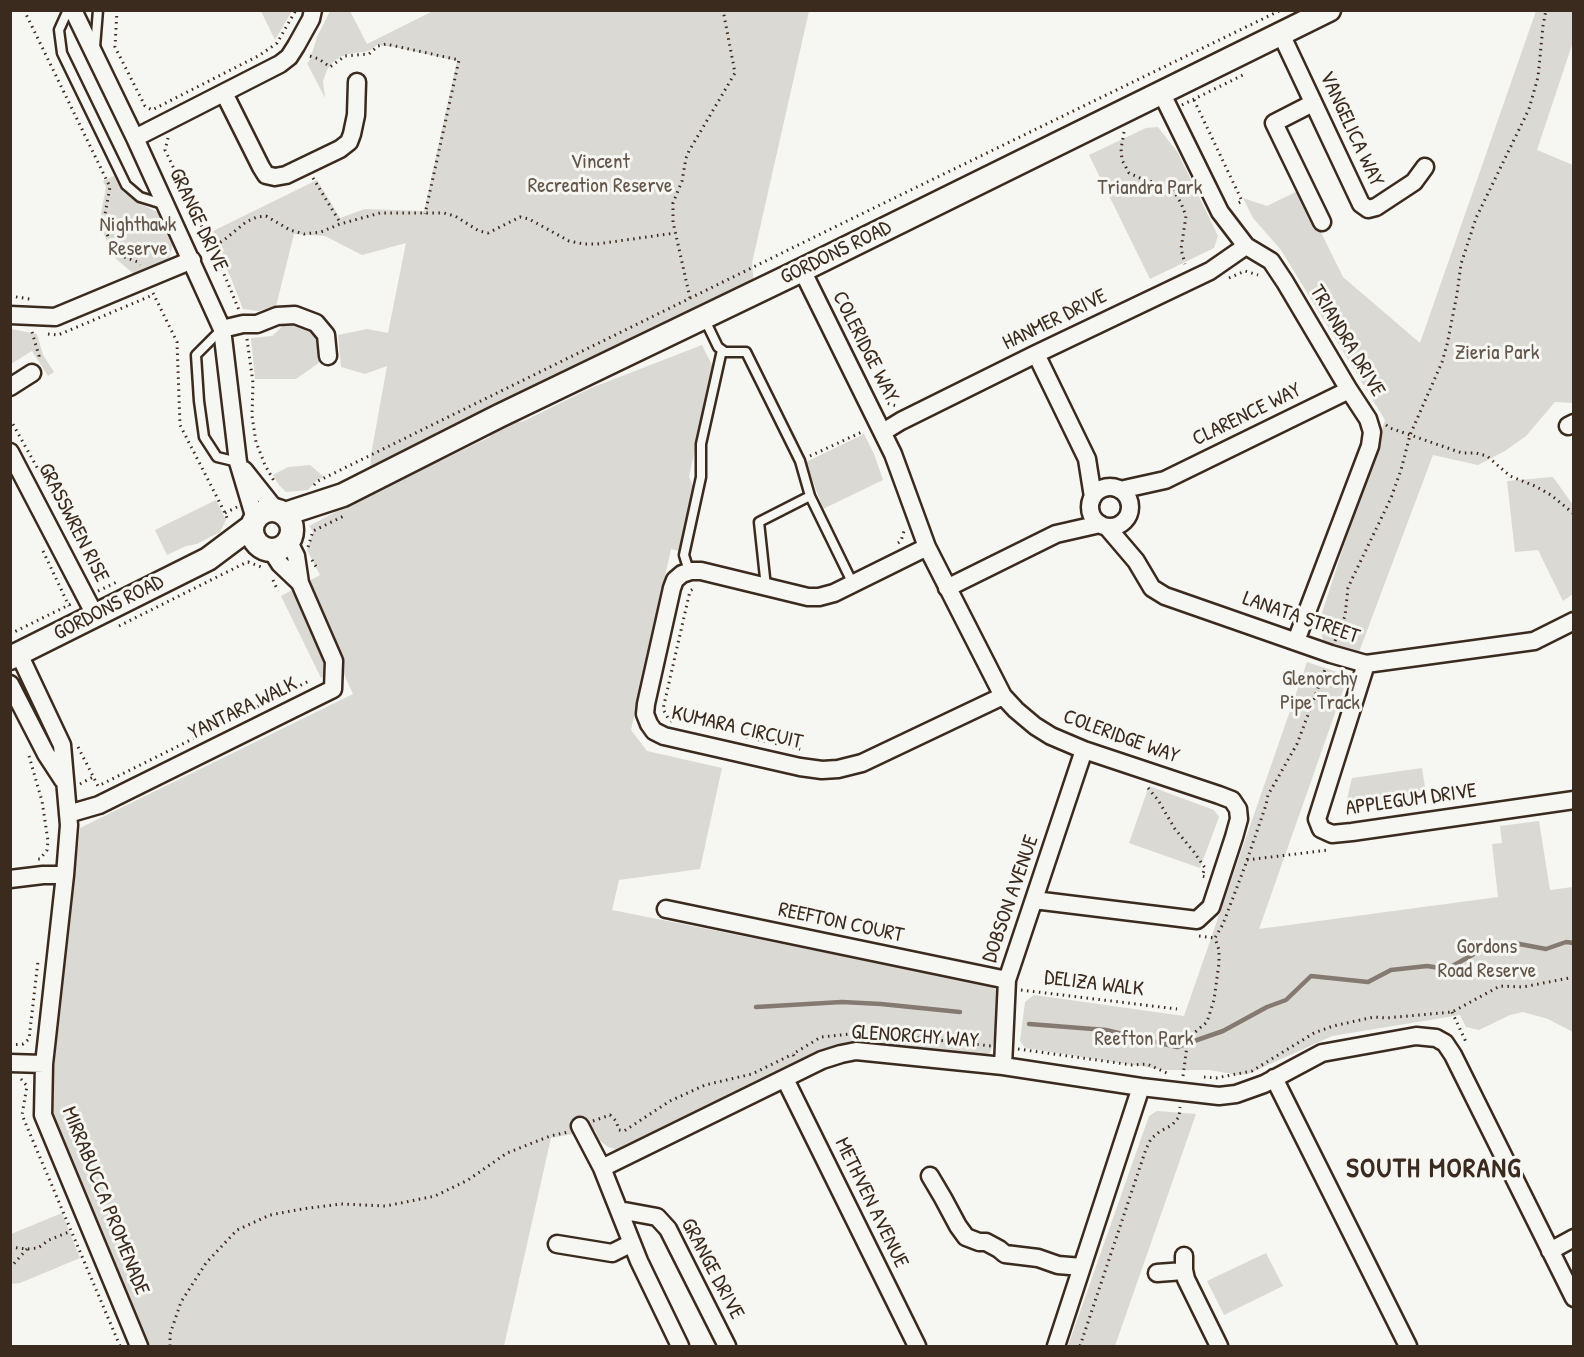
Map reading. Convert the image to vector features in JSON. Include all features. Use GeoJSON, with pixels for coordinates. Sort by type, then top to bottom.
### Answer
{"type":"FeatureCollection","features":[{"type":"Feature","properties":{"kind":"street","name":"GRANGE DRIVE"},"geometry":{"type":"LineString","coordinates":[[73,10],[192,260],[222,329],[238,462],[273,526]]}},
{"type":"Feature","properties":{"kind":"street"},"geometry":{"type":"LineString","coordinates":[[135,138],[280,64],[289,57],[313,10]]}},
{"type":"Feature","properties":{"kind":"street","name":"GORDONS ROAD"},"geometry":{"type":"LineString","coordinates":[[13,649],[90,606],[208,559],[273,526],[348,503],[499,416],[802,270],[1124,126],[1281,34],[1329,10]]}},
{"type":"Feature","properties":{"kind":"street","name":"VANGELICA WAY"},"geometry":{"type":"LineString","coordinates":[[1281,34],[1361,204],[1368,209],[1376,207],[1414,182],[1425,167]]}},
{"type":"Feature","properties":{"kind":"street"},"geometry":{"type":"LineString","coordinates":[[224,93],[261,167],[266,175],[275,177],[286,175],[340,149],[349,142],[357,115],[357,82]]}},
{"type":"Feature","properties":{"kind":"street","name":"TRIANDRA DRIVE"},"geometry":{"type":"LineString","coordinates":[[1166,101],[1220,212],[1245,246],[1271,261],[1369,420],[1372,432],[1370,446],[1296,641]]}},
{"type":"Feature","properties":{"kind":"street"},"geometry":{"type":"LineString","coordinates":[[1313,103],[1274,123],[1322,222]]}},
{"type":"Feature","properties":{"kind":"street","name":"HANMER DRIVE"},"geometry":{"type":"LineString","coordinates":[[883,432],[1036,354],[1210,271],[1245,246]]}},
{"type":"Feature","properties":{"kind":"street"},"geometry":{"type":"LineString","coordinates":[[10,315],[55,316],[192,260]]}},
{"type":"Feature","properties":{"kind":"street","name":"COLERIDGE WAY"},"geometry":{"type":"LineString","coordinates":[[802,270],[894,454],[927,547],[1003,696],[1035,726],[1051,736],[1084,750],[1232,800],[1238,809],[1239,819],[1211,907],[1197,920],[1034,900]]}},
{"type":"Feature","properties":{"kind":"street"},"geometry":{"type":"LineString","coordinates":[[222,329],[243,324],[257,324],[278,316],[295,315],[316,323],[326,335],[328,356]]}},
{"type":"Feature","properties":{"kind":"street"},"geometry":{"type":"LineString","coordinates":[[1036,354],[1087,459],[1092,500],[1090,508],[1092,516],[1103,525]]}},
{"type":"Feature","properties":{"kind":"street"},"geometry":{"type":"LineString","coordinates":[[10,387],[32,373]]}},
{"type":"Feature","properties":{"kind":"street","name":"CLARENCE WAY"},"geometry":{"type":"LineString","coordinates":[[1117,489],[1165,480],[1349,390]]}},
{"type":"Feature","properties":{"kind":"street","name":"GRASSWREN RISE"},"geometry":{"type":"LineString","coordinates":[[10,452],[90,606]]}},
{"type":"Feature","properties":{"kind":"street"},"geometry":{"type":"LineString","coordinates":[[947,588],[1056,534],[1103,525],[1118,525],[1128,514],[1130,507],[1128,499],[1087,459]]}},
{"type":"Feature","properties":{"kind":"street","name":"CLARENCE WAY"},"geometry":{"type":"LineString","coordinates":[[1128,514],[1165,480]]}},
{"type":"Feature","properties":{"kind":"street"},"geometry":{"type":"LineString","coordinates":[[1056,534],[1102,489],[1117,489]]}},
{"type":"Feature","properties":{"kind":"street","name":"LANATA STREET"},"geometry":{"type":"LineString","coordinates":[[1128,514],[1136,561]]}},
{"type":"Feature","properties":{"kind":"street","name":"LANATA STREET"},"geometry":{"type":"LineString","coordinates":[[1103,525],[1136,561],[1152,588],[1165,596],[1366,664],[1534,641],[1573,624]]}},
{"type":"Feature","properties":{"kind":"street","name":"YANTARA WALK"},"geometry":{"type":"LineString","coordinates":[[68,814],[99,805],[333,689],[334,661],[273,526]]}},
{"type":"Feature","properties":{"kind":"street"},"geometry":{"type":"LineString","coordinates":[[688,572],[701,571],[808,597],[819,597],[834,593],[927,547]]}},
{"type":"Feature","properties":{"kind":"street","name":"KUMARA CIRCUIT"},"geometry":{"type":"LineString","coordinates":[[688,572],[675,580],[672,588],[646,704],[645,714],[648,724],[654,731],[664,736],[800,767],[822,770],[838,769],[862,764],[1003,696]]}},
{"type":"Feature","properties":{"kind":"street","name":"MIRRABUCCA PROMENADE"},"geometry":{"type":"LineString","coordinates":[[13,649],[62,745],[69,825],[44,1064],[43,1115],[140,1347]]}},
{"type":"Feature","properties":{"kind":"street","name":"APPLEGUM DRIVE"},"geometry":{"type":"LineString","coordinates":[[1366,664],[1317,819],[1321,829],[1332,834],[1352,832],[1574,800]]}},
{"type":"Feature","properties":{"kind":"street","name":"MIRRABUCCA PROMENADE"},"geometry":{"type":"LineString","coordinates":[[10,684],[46,754],[65,783]]}},
{"type":"Feature","properties":{"kind":"street","name":"DOBSON AVENUE"},"geometry":{"type":"LineString","coordinates":[[1003,1066],[1007,984],[1084,750]]}},
{"type":"Feature","properties":{"kind":"street"},"geometry":{"type":"LineString","coordinates":[[10,879],[65,875]]}},
{"type":"Feature","properties":{"kind":"street","name":"REEFTON COURT"},"geometry":{"type":"LineString","coordinates":[[666,909],[1007,984]]}},
{"type":"Feature","properties":{"kind":"street","name":"GLENORCHY WAY"},"geometry":{"type":"LineString","coordinates":[[602,1168],[822,1060],[842,1053],[856,1051],[1003,1066],[1141,1087],[1181,1081],[1219,1096],[1236,1094],[1264,1084],[1322,1053],[1416,1036],[1436,1038],[1445,1043],[1453,1055],[1550,1251]]}},
{"type":"Feature","properties":{"kind":"street"},"geometry":{"type":"LineString","coordinates":[[10,1063],[44,1064]]}},
{"type":"Feature","properties":{"kind":"street"},"geometry":{"type":"LineString","coordinates":[[1274,1078],[1408,1347]]}},
{"type":"Feature","properties":{"kind":"street","name":"METHVEN AVENUE"},"geometry":{"type":"LineString","coordinates":[[785,1079],[917,1347]]}},
{"type":"Feature","properties":{"kind":"street"},"geometry":{"type":"LineString","coordinates":[[1056,1347],[1141,1087]]}},
{"type":"Feature","properties":{"kind":"street"},"geometry":{"type":"LineString","coordinates":[[580,1126],[602,1168],[632,1243],[680,1347]]}},
{"type":"Feature","properties":{"kind":"street"},"geometry":{"type":"LineString","coordinates":[[930,1176],[966,1237],[986,1242],[1005,1254],[1038,1258],[1058,1265],[1082,1267]]}},
{"type":"Feature","properties":{"kind":"street","name":"GRANGE DRIVE"},"geometry":{"type":"LineString","coordinates":[[618,1210],[657,1217],[668,1229],[727,1347]]}},
{"type":"Feature","properties":{"kind":"street"},"geometry":{"type":"LineString","coordinates":[[1574,1238],[1550,1251],[1574,1298]]}},
{"type":"Feature","properties":{"kind":"street"},"geometry":{"type":"LineString","coordinates":[[557,1244],[612,1254],[632,1243]]}},
{"type":"Feature","properties":{"kind":"street"},"geometry":{"type":"LineString","coordinates":[[1157,1273],[1184,1263],[1186,1279],[1219,1347]]}},
{"type":"Feature","properties":{"kind":"lane"},"geometry":{"type":"LineString","coordinates":[[68,10],[59,30],[62,54],[121,176],[126,185],[140,197],[166,206]]}},
{"type":"Feature","properties":{"kind":"lane"},"geometry":{"type":"LineString","coordinates":[[94,54],[98,10]]}},
{"type":"Feature","properties":{"kind":"lane"},"geometry":{"type":"LineString","coordinates":[[703,317],[718,347],[725,352],[746,352],[800,461],[810,496],[853,584]]}},
{"type":"Feature","properties":{"kind":"lane"},"geometry":{"type":"LineString","coordinates":[[222,329],[196,355],[199,401],[204,437],[217,457],[238,462]]}},
{"type":"Feature","properties":{"kind":"lane"},"geometry":{"type":"LineString","coordinates":[[688,572],[684,555],[701,477],[701,444],[722,350]]}},
{"type":"Feature","properties":{"kind":"lane"},"geometry":{"type":"LineString","coordinates":[[766,586],[759,522],[810,496]]}},
{"type":"Feature","properties":{"kind":"path"},"geometry":{"type":"LineString","coordinates":[[24,10],[110,187],[103,225],[116,254],[138,262],[177,342],[180,425],[225,513],[226,525]]}},
{"type":"Feature","properties":{"kind":"path"},"geometry":{"type":"LineString","coordinates":[[117,10],[115,47],[145,106],[152,110],[277,44],[296,10]]}},
{"type":"Feature","properties":{"kind":"path"},"geometry":{"type":"LineString","coordinates":[[690,298],[673,222],[673,203],[686,158],[735,73],[723,10]]}},
{"type":"Feature","properties":{"kind":"path"},"geometry":{"type":"LineString","coordinates":[[309,492],[318,481],[1281,10]]}},
{"type":"Feature","properties":{"kind":"path"},"geometry":{"type":"LineString","coordinates":[[1080,1347],[1146,1149],[1151,1139],[1172,1125],[1179,1117],[1181,1081],[1188,1038],[1207,1022],[1214,1000],[1219,963],[1219,950],[1215,939],[1245,866],[1268,795],[1302,735],[1345,616],[1348,588],[1391,498],[1410,435],[1442,362],[1461,264],[1476,218],[1529,109],[1538,77],[1546,10]]}},
{"type":"Feature","properties":{"kind":"path"},"geometry":{"type":"LineString","coordinates":[[310,56],[330,67],[338,60],[352,54],[369,54],[378,46],[386,44],[459,60],[425,214]]}},
{"type":"Feature","properties":{"kind":"path"},"geometry":{"type":"LineString","coordinates":[[1166,101],[1194,100],[1243,75]]}},
{"type":"Feature","properties":{"kind":"path"},"geometry":{"type":"LineString","coordinates":[[1194,100],[1242,201],[1220,212]]}},
{"type":"Feature","properties":{"kind":"path"},"geometry":{"type":"LineString","coordinates":[[1114,138],[1124,126]]}},
{"type":"Feature","properties":{"kind":"path"},"geometry":{"type":"LineString","coordinates":[[1124,126],[1122,160],[1129,173],[1173,190],[1181,203],[1186,216],[1181,249],[1185,264]]}},
{"type":"Feature","properties":{"kind":"path"},"geometry":{"type":"LineString","coordinates":[[116,627],[248,562],[268,570],[273,526],[265,465],[256,442],[252,416],[253,383],[248,342],[241,314],[165,150],[167,139]]}},
{"type":"Feature","properties":{"kind":"path"},"geometry":{"type":"LineString","coordinates":[[313,178],[341,224]]}},
{"type":"Feature","properties":{"kind":"path"},"geometry":{"type":"LineString","coordinates":[[192,260],[224,240],[246,222],[266,216],[290,230],[304,234],[321,232],[380,213],[444,213],[455,216],[479,231],[488,233],[520,217],[530,219],[569,241],[584,244],[675,233]]}},
{"type":"Feature","properties":{"kind":"path"},"geometry":{"type":"LineString","coordinates":[[10,296],[32,299]]}},
{"type":"Feature","properties":{"kind":"path"},"geometry":{"type":"LineString","coordinates":[[32,332],[39,356],[32,373]]}},
{"type":"Feature","properties":{"kind":"path"},"geometry":{"type":"LineString","coordinates":[[881,393],[886,403],[897,406]]}},
{"type":"Feature","properties":{"kind":"path"},"geometry":{"type":"LineString","coordinates":[[1369,420],[1385,417],[1387,426],[1410,435],[1462,453],[1486,456],[1510,476],[1551,495],[1574,514]]}},
{"type":"Feature","properties":{"kind":"path"},"geometry":{"type":"LineString","coordinates":[[800,461],[866,430]]}},
{"type":"Feature","properties":{"kind":"path"},"geometry":{"type":"LineString","coordinates":[[225,513],[273,526],[308,550],[313,531],[348,503]]}},
{"type":"Feature","properties":{"kind":"path"},"geometry":{"type":"LineString","coordinates":[[13,649],[90,606],[127,577]]}},
{"type":"Feature","properties":{"kind":"path"},"geometry":{"type":"LineString","coordinates":[[681,723],[669,720],[663,710],[690,591],[696,587]]}},
{"type":"Feature","properties":{"kind":"path"},"geometry":{"type":"LineString","coordinates":[[78,747],[98,786],[311,680]]}},
{"type":"Feature","properties":{"kind":"path"},"geometry":{"type":"LineString","coordinates":[[737,735],[804,750]]}},
{"type":"Feature","properties":{"kind":"path"},"geometry":{"type":"LineString","coordinates":[[26,747],[42,801],[48,842],[47,850],[40,859],[30,860]]}},
{"type":"Feature","properties":{"kind":"path"},"geometry":{"type":"LineString","coordinates":[[1138,767],[1142,782],[1158,800],[1175,830],[1205,868],[1202,876],[1219,881]]}},
{"type":"Feature","properties":{"kind":"path"},"geometry":{"type":"LineString","coordinates":[[10,1044],[23,1044],[29,1039],[39,957]]}},
{"type":"Feature","properties":{"kind":"path"},"geometry":{"type":"LineString","coordinates":[[1194,1077],[1216,1078],[1252,1071],[1314,1034],[1333,1026],[1374,1017],[1452,1012],[1500,986],[1523,987],[1574,977]]}},
{"type":"Feature","properties":{"kind":"path","name":"DELIZA WALK"},"geometry":{"type":"LineString","coordinates":[[1007,984],[1177,1009]]}},
{"type":"Feature","properties":{"kind":"path"},"geometry":{"type":"LineString","coordinates":[[1452,1012],[1466,1042]]}},
{"type":"Feature","properties":{"kind":"path"},"geometry":{"type":"LineString","coordinates":[[170,1347],[170,1334],[181,1302],[206,1263],[237,1230],[270,1215],[302,1209],[341,1204],[386,1206],[435,1196],[468,1180],[507,1153],[610,1115],[616,1120],[619,1130],[624,1131],[670,1101],[705,1085],[752,1074],[820,1038],[874,1033],[984,1046],[1004,1046],[1120,1063],[1147,1064],[1171,1074]]}},
{"type":"Feature","properties":{"kind":"path"},"geometry":{"type":"LineString","coordinates":[[793,1054],[801,1071]]}},
{"type":"Feature","properties":{"kind":"path"},"geometry":{"type":"LineString","coordinates":[[10,1247],[38,1248],[49,1240],[71,1231],[120,1347]]}},
{"type":"Feature","properties":{"kind":"path"},"geometry":{"type":"LineString","coordinates":[[10,1269],[27,1249]]}},
{"type":"Feature","properties":{"kind":"green space"},"geometry":{"type":"Polygon","coordinates":[[[261,11],[292,11],[275,40],[261,11]]]}},
{"type":"Feature","properties":{"kind":"green space","name":"Vincent Recreation Reserve"},"geometry":{"type":"Polygon","coordinates":[[[330,11],[350,11],[367,44],[433,11],[809,11],[752,263],[754,285],[736,289],[512,399],[370,476],[371,455],[387,366],[365,374],[341,367],[338,335],[367,329],[388,333],[406,243],[362,255],[325,236],[294,234],[276,306],[258,311],[243,309],[209,233],[317,180],[340,218],[365,209],[424,211],[457,61],[377,45],[369,51],[340,57],[332,63],[323,81],[325,98],[307,63],[330,11]]]}},
{"type":"Feature","properties":{"kind":"green space","name":"Zieria Park"},"geometry":{"type":"Polygon","coordinates":[[[1536,11],[1573,11],[1573,42],[1537,150],[1573,165],[1573,403],[1555,402],[1526,436],[1505,451],[1478,465],[1433,455],[1359,652],[1323,640],[1319,622],[1385,420],[1281,250],[1253,218],[1243,198],[1267,206],[1300,190],[1343,277],[1420,343],[1536,11]]]}},
{"type":"Feature","properties":{"kind":"green space","name":"Triandra Park"},"geometry":{"type":"Polygon","coordinates":[[[1158,127],[1178,153],[1218,236],[1214,248],[1150,279],[1089,155],[1146,128],[1158,127]]]}},
{"type":"Feature","properties":{"kind":"green space","name":"Nighthawk Reserve"},"geometry":{"type":"Polygon","coordinates":[[[114,176],[123,192],[159,213],[173,244],[169,259],[135,275],[115,258],[99,224],[106,187],[103,181],[114,176]]]}},
{"type":"Feature","properties":{"kind":"green space"},"geometry":{"type":"Polygon","coordinates":[[[302,323],[321,336],[323,360],[296,379],[255,379],[251,338],[272,336],[284,325],[302,323]]]}},
{"type":"Feature","properties":{"kind":"green space"},"geometry":{"type":"Polygon","coordinates":[[[11,329],[37,334],[43,355],[54,372],[48,376],[32,351],[11,364],[11,329]]]}},
{"type":"Feature","properties":{"kind":"green space"},"geometry":{"type":"Polygon","coordinates":[[[702,345],[713,367],[689,477],[693,486],[679,551],[671,549],[631,730],[647,751],[722,768],[700,869],[619,880],[612,910],[987,985],[997,990],[999,1001],[994,1041],[990,1053],[974,1057],[852,1044],[821,1052],[622,1151],[608,1147],[599,1140],[595,1130],[551,1138],[504,1346],[148,1346],[54,1123],[50,1105],[80,828],[353,694],[341,668],[321,678],[281,596],[320,575],[307,550],[313,532],[309,526],[430,462],[440,461],[490,437],[490,432],[512,421],[524,421],[591,388],[702,345]]]}},
{"type":"Feature","properties":{"kind":"green space"},"geometry":{"type":"Polygon","coordinates":[[[864,434],[883,480],[823,509],[806,462],[864,434]]]}},
{"type":"Feature","properties":{"kind":"green space"},"geometry":{"type":"Polygon","coordinates":[[[310,465],[324,477],[317,480],[308,490],[286,492],[273,475],[288,467],[310,465]]]}},
{"type":"Feature","properties":{"kind":"green space"},"geometry":{"type":"Polygon","coordinates":[[[1553,477],[1573,505],[1573,594],[1563,601],[1538,550],[1515,552],[1507,481],[1553,477]]]}},
{"type":"Feature","properties":{"kind":"green space"},"geometry":{"type":"Polygon","coordinates":[[[216,500],[226,520],[220,532],[197,544],[186,546],[167,555],[155,530],[216,500]]]}},
{"type":"Feature","properties":{"kind":"green space","name":"Gordons Road Reserve"},"geometry":{"type":"Polygon","coordinates":[[[1307,662],[1340,673],[1345,685],[1259,929],[1498,897],[1492,844],[1502,843],[1500,826],[1539,821],[1550,890],[1573,887],[1573,1032],[1548,1019],[1523,1012],[1510,1015],[1479,1030],[1466,1027],[1460,1015],[1332,1036],[1248,1074],[1239,1075],[1209,1070],[1165,1070],[1025,1048],[1020,1041],[1025,1002],[1034,995],[1184,1016],[1307,662]]]}},
{"type":"Feature","properties":{"kind":"green space"},"geometry":{"type":"Polygon","coordinates":[[[1422,768],[1427,800],[1354,810],[1346,803],[1352,778],[1422,768]]]}},
{"type":"Feature","properties":{"kind":"green space"},"geometry":{"type":"Polygon","coordinates":[[[1149,786],[1214,810],[1219,817],[1200,868],[1129,843],[1149,786]]]}},
{"type":"Feature","properties":{"kind":"green space"},"geometry":{"type":"Polygon","coordinates":[[[1157,1111],[1196,1114],[1115,1346],[1068,1346],[1149,1116],[1157,1111]]]}},
{"type":"Feature","properties":{"kind":"green space"},"geometry":{"type":"Polygon","coordinates":[[[62,1213],[80,1258],[20,1283],[11,1284],[11,1234],[62,1213]]]}},
{"type":"Feature","properties":{"kind":"green space"},"geometry":{"type":"Polygon","coordinates":[[[1266,1253],[1283,1286],[1224,1315],[1207,1281],[1266,1253]]]}},
{"type":"Feature","properties":{"kind":"waterway"},"geometry":{"type":"LineString","coordinates":[[1029,1024],[1106,1030],[1177,1047],[1223,1031],[1267,1007],[1286,1000],[1311,976],[1368,982],[1391,970],[1427,966],[1447,969],[1483,949],[1514,943],[1546,949],[1566,942],[1574,943]]}},
{"type":"Feature","properties":{"kind":"waterway"},"geometry":{"type":"LineString","coordinates":[[756,1007],[842,1002],[960,1012]]}},
{"type":"Feature","properties":{"kind":"district","name":"SOUTH MORANG"},"geometry":{"type":"Point","coordinates":[1434,1170]}},
{"type":"Feature","properties":{"kind":"park label","name":"Glenorchy Pipe Track"},"geometry":{"type":"Point","coordinates":[1320,691]}},
{"type":"Feature","properties":{"kind":"park label","name":"Reefton Park"},"geometry":{"type":"Point","coordinates":[1144,1039]}}]}
